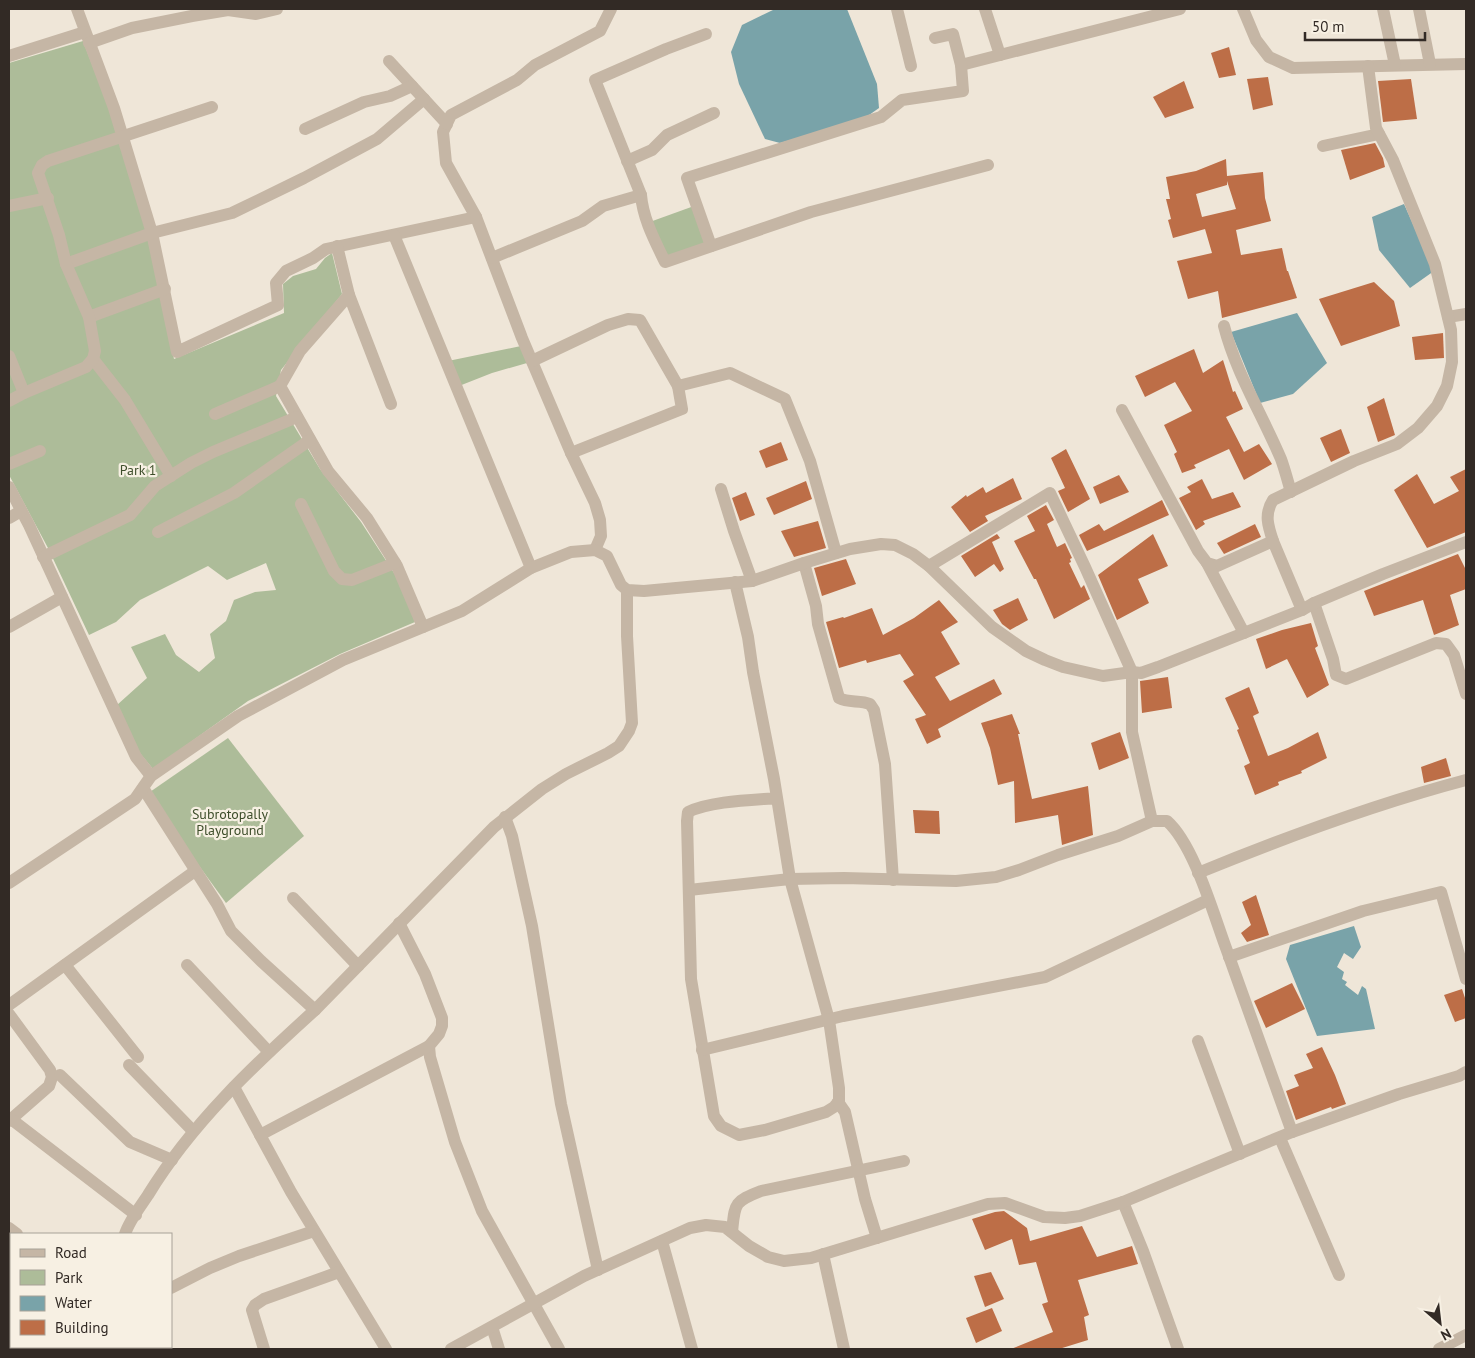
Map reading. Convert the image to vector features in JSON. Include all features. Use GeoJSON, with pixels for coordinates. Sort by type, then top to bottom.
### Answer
{"type":"FeatureCollection","features":[{"type":"Feature","properties":{"kind":"street"},"geometry":{"type":"LineString","coordinates":[[77,9],[114,108],[152,233],[178,352],[278,305],[276,282],[286,270],[313,258],[326,249],[476,217]]}},
{"type":"Feature","properties":{"kind":"street"},"geometry":{"type":"LineString","coordinates":[[9,56],[192,16],[228,10],[256,14],[277,9]]}},
{"type":"Feature","properties":{"kind":"street"},"geometry":{"type":"LineString","coordinates":[[595,550],[601,536],[600,520],[595,503],[571,453],[532,361],[476,217],[446,163],[443,132],[451,115],[517,80],[535,65],[600,31],[611,9]]}},
{"type":"Feature","properties":{"kind":"street"},"geometry":{"type":"LineString","coordinates":[[897,9],[911,66]]}},
{"type":"Feature","properties":{"kind":"street"},"geometry":{"type":"LineString","coordinates":[[985,9],[1000,55]]}},
{"type":"Feature","properties":{"kind":"street"},"geometry":{"type":"LineString","coordinates":[[961,65],[1180,9]]}},
{"type":"Feature","properties":{"kind":"street"},"geometry":{"type":"LineString","coordinates":[[1243,9],[1256,40],[1269,57],[1293,68],[1466,64]]}},
{"type":"Feature","properties":{"kind":"street"},"geometry":{"type":"LineString","coordinates":[[1383,9],[1394,65]]}},
{"type":"Feature","properties":{"kind":"street"},"geometry":{"type":"LineString","coordinates":[[1419,9],[1430,64]]}},
{"type":"Feature","properties":{"kind":"street"},"geometry":{"type":"LineString","coordinates":[[706,34],[595,80],[641,196],[648,223],[665,262],[811,212],[988,165]]}},
{"type":"Feature","properties":{"kind":"street"},"geometry":{"type":"LineString","coordinates":[[711,246],[688,178],[881,117],[902,100],[963,91],[961,65],[952,34],[935,38]]}},
{"type":"Feature","properties":{"kind":"street"},"geometry":{"type":"LineString","coordinates":[[389,61],[447,124]]}},
{"type":"Feature","properties":{"kind":"street"},"geometry":{"type":"LineString","coordinates":[[1302,610],[1273,541],[1267,520],[1268,509],[1273,500],[1354,461],[1397,444],[1418,428],[1437,406],[1447,386],[1452,362],[1451,330],[1435,264],[1393,160],[1376,128],[1368,66]]}},
{"type":"Feature","properties":{"kind":"street"},"geometry":{"type":"LineString","coordinates":[[305,129],[364,102],[390,96],[412,86]]}},
{"type":"Feature","properties":{"kind":"street"},"geometry":{"type":"LineString","coordinates":[[66,264],[152,233],[232,213],[377,139],[424,99]]}},
{"type":"Feature","properties":{"kind":"street"},"geometry":{"type":"LineString","coordinates":[[9,401],[86,367],[93,359],[95,351],[89,317],[66,264],[48,198],[38,173],[42,166],[48,160],[212,107]]}},
{"type":"Feature","properties":{"kind":"street"},"geometry":{"type":"LineString","coordinates":[[627,160],[652,150],[667,135],[714,114]]}},
{"type":"Feature","properties":{"kind":"street"},"geometry":{"type":"LineString","coordinates":[[1323,146],[1379,134]]}},
{"type":"Feature","properties":{"kind":"street"},"geometry":{"type":"LineString","coordinates":[[492,258],[582,221],[603,206],[641,196]]}},
{"type":"Feature","properties":{"kind":"street"},"geometry":{"type":"LineString","coordinates":[[9,206],[48,198]]}},
{"type":"Feature","properties":{"kind":"street"},"geometry":{"type":"LineString","coordinates":[[394,235],[531,568]]}},
{"type":"Feature","properties":{"kind":"street"},"geometry":{"type":"LineString","coordinates":[[337,246],[349,295],[391,404]]}},
{"type":"Feature","properties":{"kind":"street"},"geometry":{"type":"LineString","coordinates":[[89,317],[165,290]]}},
{"type":"Feature","properties":{"kind":"street"},"geometry":{"type":"LineString","coordinates":[[214,414],[280,386],[300,351],[349,295]]}},
{"type":"Feature","properties":{"kind":"street"},"geometry":{"type":"LineString","coordinates":[[1448,317],[1466,314]]}},
{"type":"Feature","properties":{"kind":"street"},"geometry":{"type":"LineString","coordinates":[[532,361],[608,325],[628,319],[640,320],[678,386],[682,409],[571,453]]}},
{"type":"Feature","properties":{"kind":"street"},"geometry":{"type":"LineString","coordinates":[[1224,326],[1229,346],[1239,371],[1281,460],[1291,492]]}},
{"type":"Feature","properties":{"kind":"street"},"geometry":{"type":"LineString","coordinates":[[9,356],[24,393]]}},
{"type":"Feature","properties":{"kind":"street"},"geometry":{"type":"LineString","coordinates":[[93,359],[125,400],[171,476]]}},
{"type":"Feature","properties":{"kind":"street"},"geometry":{"type":"LineString","coordinates":[[678,386],[730,373],[785,399],[810,461],[836,553]]}},
{"type":"Feature","properties":{"kind":"street"},"geometry":{"type":"LineString","coordinates":[[280,386],[328,471],[367,518],[395,563],[423,627]]}},
{"type":"Feature","properties":{"kind":"street"},"geometry":{"type":"LineString","coordinates":[[1122,410],[1244,633]]}},
{"type":"Feature","properties":{"kind":"street"},"geometry":{"type":"LineString","coordinates":[[44,557],[130,515],[155,486],[190,463],[297,417]]}},
{"type":"Feature","properties":{"kind":"street"},"geometry":{"type":"LineString","coordinates":[[158,532],[234,493],[310,440]]}},
{"type":"Feature","properties":{"kind":"street"},"geometry":{"type":"LineString","coordinates":[[9,464],[40,452]]}},
{"type":"Feature","properties":{"kind":"street"},"geometry":{"type":"LineString","coordinates":[[9,488],[44,557],[136,757],[151,776]]}},
{"type":"Feature","properties":{"kind":"street"},"geometry":{"type":"LineString","coordinates":[[721,489],[752,581]]}},
{"type":"Feature","properties":{"kind":"street"},"geometry":{"type":"LineString","coordinates":[[929,566],[1050,493],[1132,672],[1132,732],[1152,821]]}},
{"type":"Feature","properties":{"kind":"street"},"geometry":{"type":"LineString","coordinates":[[301,504],[334,571],[342,579],[352,580],[395,563]]}},
{"type":"Feature","properties":{"kind":"street"},"geometry":{"type":"LineString","coordinates":[[9,518],[22,511]]}},
{"type":"Feature","properties":{"kind":"street"},"geometry":{"type":"LineString","coordinates":[[1207,563],[1217,566],[1273,541]]}},
{"type":"Feature","properties":{"kind":"street"},"geometry":{"type":"LineString","coordinates":[[9,883],[135,799],[151,776],[238,716],[343,660],[462,611],[531,568],[571,552],[595,550],[607,556],[621,585],[627,590],[644,591],[752,581],[836,553],[881,544],[895,545],[913,554],[929,566],[992,627],[1026,651],[1063,668],[1103,676],[1132,672],[1141,673],[1158,667],[1466,542]]}},
{"type":"Feature","properties":{"kind":"street"},"geometry":{"type":"LineString","coordinates":[[804,563],[816,606],[818,624],[839,698],[862,701],[870,704],[874,710],[885,764],[893,880]]}},
{"type":"Feature","properties":{"kind":"street"},"geometry":{"type":"LineString","coordinates":[[735,582],[748,637],[790,879],[829,1020],[839,1088],[838,1102],[845,1112],[877,1238]]}},
{"type":"Feature","properties":{"kind":"street"},"geometry":{"type":"LineString","coordinates":[[126,1233],[160,1175],[193,1131],[234,1087],[315,1010],[494,827],[542,789],[566,774],[608,754],[619,746],[632,723],[627,636],[627,590]]}},
{"type":"Feature","properties":{"kind":"street"},"geometry":{"type":"LineString","coordinates":[[9,627],[62,597]]}},
{"type":"Feature","properties":{"kind":"street"},"geometry":{"type":"LineString","coordinates":[[1314,603],[1333,659],[1336,675],[1346,679],[1436,643],[1446,644],[1454,655],[1466,694]]}},
{"type":"Feature","properties":{"kind":"street"},"geometry":{"type":"LineString","coordinates":[[1198,873],[1257,849],[1402,799],[1466,780]]}},
{"type":"Feature","properties":{"kind":"street"},"geometry":{"type":"LineString","coordinates":[[143,788],[217,904],[231,931],[315,1010]]}},
{"type":"Feature","properties":{"kind":"street"},"geometry":{"type":"LineString","coordinates":[[777,798],[727,803],[694,809],[688,812],[691,979],[714,1116],[721,1126],[729,1132],[739,1135],[784,1125],[826,1112],[839,1101]]}},
{"type":"Feature","properties":{"kind":"street"},"geometry":{"type":"LineString","coordinates":[[505,817],[514,844],[532,926],[548,1017],[560,1104],[598,1270]]}},
{"type":"Feature","properties":{"kind":"street"},"geometry":{"type":"LineString","coordinates":[[689,890],[790,879],[844,878],[956,881],[996,877],[1058,854],[1118,836],[1152,821],[1167,821],[1176,829],[1198,873],[1229,957],[1286,1135],[1339,1275]]}},
{"type":"Feature","properties":{"kind":"street"},"geometry":{"type":"LineString","coordinates":[[9,1005],[196,871]]}},
{"type":"Feature","properties":{"kind":"street"},"geometry":{"type":"LineString","coordinates":[[1229,957],[1363,911],[1441,892],[1466,979]]}},
{"type":"Feature","properties":{"kind":"street"},"geometry":{"type":"LineString","coordinates":[[293,898],[358,966]]}},
{"type":"Feature","properties":{"kind":"street"},"geometry":{"type":"LineString","coordinates":[[702,1050],[829,1020],[1045,977],[1208,900]]}},
{"type":"Feature","properties":{"kind":"street"},"geometry":{"type":"LineString","coordinates":[[260,1135],[429,1046],[439,1034],[442,1018],[424,974],[399,924]]}},
{"type":"Feature","properties":{"kind":"street"},"geometry":{"type":"LineString","coordinates":[[65,965],[134,1061],[193,1131]]}},
{"type":"Feature","properties":{"kind":"street"},"geometry":{"type":"LineString","coordinates":[[187,965],[269,1052]]}},
{"type":"Feature","properties":{"kind":"street"},"geometry":{"type":"LineString","coordinates":[[9,1014],[50,1070],[52,1077],[50,1086],[10,1120],[136,1215]]}},
{"type":"Feature","properties":{"kind":"street"},"geometry":{"type":"LineString","coordinates":[[1198,1040],[1240,1154]]}},
{"type":"Feature","properties":{"kind":"street"},"geometry":{"type":"LineString","coordinates":[[429,1046],[430,1057],[455,1142],[482,1211],[559,1349]]}},
{"type":"Feature","properties":{"kind":"street"},"geometry":{"type":"LineString","coordinates":[[451,1349],[598,1270],[690,1228],[706,1225],[725,1227],[749,1246],[768,1257],[784,1261],[811,1258],[988,1204],[1005,1203],[1044,1217],[1064,1218],[1080,1216],[1123,1202],[1286,1135],[1398,1094],[1459,1076],[1466,1072]]}},
{"type":"Feature","properties":{"kind":"street"},"geometry":{"type":"LineString","coordinates":[[60,1075],[130,1142],[172,1160]]}},
{"type":"Feature","properties":{"kind":"street"},"geometry":{"type":"LineString","coordinates":[[234,1087],[314,1231],[386,1349]]}},
{"type":"Feature","properties":{"kind":"street"},"geometry":{"type":"LineString","coordinates":[[732,1232],[737,1202],[745,1197],[761,1191],[904,1162]]}},
{"type":"Feature","properties":{"kind":"street"},"geometry":{"type":"LineString","coordinates":[[1123,1202],[1144,1251],[1178,1349]]}},
{"type":"Feature","properties":{"kind":"street"},"geometry":{"type":"LineString","coordinates":[[172,1287],[239,1256],[314,1231]]}},
{"type":"Feature","properties":{"kind":"street"},"geometry":{"type":"LineString","coordinates":[[662,1241],[692,1349]]}},
{"type":"Feature","properties":{"kind":"street"},"geometry":{"type":"LineString","coordinates":[[823,1254],[844,1349]]}},
{"type":"Feature","properties":{"kind":"street"},"geometry":{"type":"LineString","coordinates":[[264,1349],[255,1324],[252,1310],[254,1304],[339,1272]]}},
{"type":"Feature","properties":{"kind":"street"},"geometry":{"type":"LineString","coordinates":[[492,1327],[499,1349]]}},
{"type":"Feature","properties":{"kind":"street"},"geometry":{"type":"LineString","coordinates":[[1439,1349],[1466,1335]]}},
{"type":"Feature","properties":{"kind":"green space","name":"Park 1"},"geometry":{"type":"Polygon","coordinates":[[[83,41],[107,103],[151,246],[174,359],[284,313],[283,284],[293,276],[316,269],[332,253],[342,294],[281,370],[276,396],[320,469],[361,522],[398,579],[415,622],[340,654],[248,701],[153,769],[139,752],[117,705],[147,678],[131,647],[165,634],[176,655],[199,672],[215,658],[210,634],[226,621],[234,600],[255,592],[276,590],[266,563],[227,580],[208,566],[140,600],[116,622],[89,635],[48,548],[9,475],[9,63],[83,41]]]}},
{"type":"Feature","properties":{"kind":"green space"},"geometry":{"type":"Polygon","coordinates":[[[694,206],[711,246],[665,262],[647,223],[694,206]]]}},
{"type":"Feature","properties":{"kind":"green space"},"geometry":{"type":"Polygon","coordinates":[[[521,346],[527,363],[492,373],[459,386],[448,361],[521,346]]]}},
{"type":"Feature","properties":{"kind":"green space","name":"Subrotopally Playground"},"geometry":{"type":"Polygon","coordinates":[[[228,738],[304,836],[226,903],[147,794],[228,738]]]}},
{"type":"Feature","properties":{"kind":"water"},"geometry":{"type":"Polygon","coordinates":[[[775,9],[847,9],[877,84],[879,108],[862,120],[780,143],[765,139],[739,84],[731,52],[742,25],[775,9]]]}},
{"type":"Feature","properties":{"kind":"water"},"geometry":{"type":"Polygon","coordinates":[[[1404,204],[1434,271],[1410,288],[1379,250],[1372,217],[1404,204]]]}},
{"type":"Feature","properties":{"kind":"water"},"geometry":{"type":"Polygon","coordinates":[[[1297,313],[1327,363],[1293,394],[1260,403],[1231,332],[1297,313]]]}},
{"type":"Feature","properties":{"kind":"water"},"geometry":{"type":"Polygon","coordinates":[[[1354,926],[1361,947],[1353,959],[1344,953],[1337,967],[1344,972],[1342,979],[1347,982],[1345,985],[1358,995],[1362,986],[1366,989],[1375,1029],[1317,1036],[1286,959],[1290,945],[1354,926]]]}},
{"type":"Feature","properties":{"kind":"building"},"geometry":{"type":"Polygon","coordinates":[[[1229,47],[1236,75],[1219,78],[1211,53],[1229,47]]]}},
{"type":"Feature","properties":{"kind":"building"},"geometry":{"type":"Polygon","coordinates":[[[1268,77],[1273,105],[1253,110],[1247,79],[1268,77]]]}},
{"type":"Feature","properties":{"kind":"building"},"geometry":{"type":"Polygon","coordinates":[[[1411,79],[1417,119],[1383,122],[1378,81],[1411,79]]]}},
{"type":"Feature","properties":{"kind":"building"},"geometry":{"type":"Polygon","coordinates":[[[1184,81],[1194,108],[1165,118],[1153,97],[1184,81]]]}},
{"type":"Feature","properties":{"kind":"building"},"geometry":{"type":"Polygon","coordinates":[[[1375,143],[1383,158],[1385,167],[1350,180],[1341,150],[1375,143]]]}},
{"type":"Feature","properties":{"kind":"building"},"geometry":{"type":"Polygon","coordinates":[[[1226,159],[1227,176],[1263,172],[1265,198],[1271,221],[1236,230],[1241,255],[1282,248],[1287,271],[1297,298],[1222,318],[1218,291],[1188,299],[1177,261],[1212,253],[1205,229],[1173,238],[1168,220],[1171,219],[1166,199],[1170,199],[1166,177],[1196,171],[1226,159]],[[1227,181],[1227,185],[1196,194],[1202,217],[1236,209],[1227,181]]]}},
{"type":"Feature","properties":{"kind":"building"},"geometry":{"type":"Polygon","coordinates":[[[1374,282],[1394,301],[1400,326],[1341,346],[1319,299],[1374,282]]]}},
{"type":"Feature","properties":{"kind":"building"},"geometry":{"type":"Polygon","coordinates":[[[1443,333],[1444,358],[1415,360],[1412,337],[1443,333]]]}},
{"type":"Feature","properties":{"kind":"building"},"geometry":{"type":"Polygon","coordinates":[[[1194,349],[1203,373],[1223,360],[1233,392],[1235,391],[1243,409],[1226,417],[1244,452],[1259,444],[1272,464],[1244,480],[1229,449],[1194,465],[1196,468],[1182,473],[1174,454],[1177,452],[1164,425],[1192,411],[1175,382],[1145,397],[1135,376],[1194,349]]]}},
{"type":"Feature","properties":{"kind":"building"},"geometry":{"type":"Polygon","coordinates":[[[1384,398],[1395,435],[1378,442],[1367,407],[1384,398]]]}},
{"type":"Feature","properties":{"kind":"building"},"geometry":{"type":"Polygon","coordinates":[[[1341,429],[1350,453],[1331,462],[1320,438],[1341,429]]]}},
{"type":"Feature","properties":{"kind":"building"},"geometry":{"type":"Polygon","coordinates":[[[781,442],[788,460],[766,468],[759,451],[781,442]]]}},
{"type":"Feature","properties":{"kind":"building"},"geometry":{"type":"Polygon","coordinates":[[[1066,449],[1090,499],[1068,512],[1058,491],[1065,488],[1051,458],[1066,449]]]}},
{"type":"Feature","properties":{"kind":"building"},"geometry":{"type":"Polygon","coordinates":[[[1466,469],[1466,532],[1427,548],[1394,490],[1417,474],[1434,504],[1459,491],[1450,477],[1466,469]]]}},
{"type":"Feature","properties":{"kind":"building"},"geometry":{"type":"Polygon","coordinates":[[[1119,475],[1129,492],[1100,504],[1093,487],[1119,475]]]}},
{"type":"Feature","properties":{"kind":"building"},"geometry":{"type":"Polygon","coordinates":[[[1013,478],[1022,499],[985,516],[988,521],[970,532],[951,507],[966,495],[967,497],[983,487],[986,493],[1013,478]]]}},
{"type":"Feature","properties":{"kind":"building"},"geometry":{"type":"Polygon","coordinates":[[[1202,479],[1212,499],[1233,492],[1241,507],[1203,521],[1205,524],[1196,530],[1179,498],[1191,492],[1187,487],[1202,479]]]}},
{"type":"Feature","properties":{"kind":"building"},"geometry":{"type":"Polygon","coordinates":[[[806,481],[812,499],[774,515],[766,498],[806,481]]]}},
{"type":"Feature","properties":{"kind":"building"},"geometry":{"type":"Polygon","coordinates":[[[746,492],[755,515],[740,521],[732,498],[746,492]]]}},
{"type":"Feature","properties":{"kind":"building"},"geometry":{"type":"Polygon","coordinates":[[[1162,500],[1169,515],[1087,551],[1079,535],[1099,524],[1104,531],[1162,500]]]}},
{"type":"Feature","properties":{"kind":"building"},"geometry":{"type":"Polygon","coordinates":[[[1046,505],[1054,520],[1047,524],[1057,547],[1065,543],[1072,558],[1069,563],[1081,588],[1084,585],[1090,599],[1054,619],[1036,579],[1034,579],[1014,541],[1035,531],[1027,516],[1046,505]]]}},
{"type":"Feature","properties":{"kind":"building"},"geometry":{"type":"Polygon","coordinates":[[[818,521],[826,548],[794,557],[781,531],[818,521]]]}},
{"type":"Feature","properties":{"kind":"building"},"geometry":{"type":"Polygon","coordinates":[[[1255,524],[1261,537],[1224,554],[1217,543],[1255,524]]]}},
{"type":"Feature","properties":{"kind":"building"},"geometry":{"type":"Polygon","coordinates":[[[997,534],[1000,538],[992,542],[1004,569],[1000,572],[994,564],[975,577],[961,556],[997,534]]]}},
{"type":"Feature","properties":{"kind":"building"},"geometry":{"type":"Polygon","coordinates":[[[1153,534],[1168,566],[1138,579],[1149,603],[1117,620],[1098,575],[1153,534]]]}},
{"type":"Feature","properties":{"kind":"building"},"geometry":{"type":"Polygon","coordinates":[[[1458,554],[1466,570],[1466,589],[1450,595],[1459,625],[1434,635],[1423,600],[1374,616],[1364,591],[1458,554]]]}},
{"type":"Feature","properties":{"kind":"building"},"geometry":{"type":"Polygon","coordinates":[[[846,559],[856,584],[822,596],[814,568],[846,559]]]}},
{"type":"Feature","properties":{"kind":"building"},"geometry":{"type":"Polygon","coordinates":[[[1018,598],[1028,620],[1010,630],[1002,624],[993,610],[1018,598]]]}},
{"type":"Feature","properties":{"kind":"building"},"geometry":{"type":"Polygon","coordinates":[[[939,600],[958,622],[941,632],[960,664],[935,677],[950,701],[994,679],[1002,694],[938,729],[941,737],[927,744],[915,719],[926,715],[903,681],[914,675],[900,654],[867,663],[866,660],[839,668],[826,622],[872,608],[883,635],[914,618],[939,600]]]}},
{"type":"Feature","properties":{"kind":"building"},"geometry":{"type":"Polygon","coordinates":[[[1311,623],[1318,646],[1315,648],[1329,685],[1307,698],[1287,659],[1266,669],[1256,639],[1311,623]]]}},
{"type":"Feature","properties":{"kind":"building"},"geometry":{"type":"Polygon","coordinates":[[[1168,677],[1172,708],[1142,713],[1140,681],[1168,677]]]}},
{"type":"Feature","properties":{"kind":"building"},"geometry":{"type":"Polygon","coordinates":[[[1249,687],[1259,713],[1253,716],[1268,756],[1318,732],[1327,758],[1301,771],[1302,773],[1278,782],[1279,785],[1255,795],[1244,766],[1250,763],[1237,730],[1239,729],[1225,698],[1249,687]]]}},
{"type":"Feature","properties":{"kind":"building"},"geometry":{"type":"Polygon","coordinates":[[[1012,714],[1020,734],[1018,734],[1032,799],[1088,786],[1093,835],[1062,845],[1058,815],[1015,823],[1014,781],[998,785],[990,748],[981,723],[1012,714]]]}},
{"type":"Feature","properties":{"kind":"building"},"geometry":{"type":"Polygon","coordinates":[[[1120,732],[1129,758],[1099,770],[1091,743],[1120,732]]]}},
{"type":"Feature","properties":{"kind":"building"},"geometry":{"type":"Polygon","coordinates":[[[1446,758],[1451,776],[1424,783],[1421,767],[1446,758]]]}},
{"type":"Feature","properties":{"kind":"building"},"geometry":{"type":"Polygon","coordinates":[[[913,810],[939,811],[940,834],[915,833],[913,810]]]}},
{"type":"Feature","properties":{"kind":"building"},"geometry":{"type":"Polygon","coordinates":[[[1256,895],[1269,935],[1247,942],[1241,933],[1251,925],[1242,902],[1256,895]]]}},
{"type":"Feature","properties":{"kind":"building"},"geometry":{"type":"Polygon","coordinates":[[[1292,983],[1305,1009],[1266,1028],[1254,1001],[1292,983]]]}},
{"type":"Feature","properties":{"kind":"building"},"geometry":{"type":"Polygon","coordinates":[[[1462,989],[1466,1001],[1466,1018],[1455,1022],[1444,995],[1462,989]]]}},
{"type":"Feature","properties":{"kind":"building"},"geometry":{"type":"Polygon","coordinates":[[[1322,1047],[1346,1104],[1332,1109],[1331,1107],[1296,1120],[1286,1091],[1299,1086],[1294,1075],[1313,1068],[1306,1054],[1322,1047]]]}},
{"type":"Feature","properties":{"kind":"building"},"geometry":{"type":"Polygon","coordinates":[[[1004,1211],[1027,1228],[1030,1241],[1082,1226],[1097,1257],[1132,1246],[1138,1264],[1078,1280],[1089,1315],[1084,1317],[1088,1340],[1059,1349],[1011,1349],[1053,1332],[1042,1304],[1048,1302],[1036,1262],[1019,1265],[1012,1239],[985,1250],[972,1219],[1004,1211]]]}},
{"type":"Feature","properties":{"kind":"building"},"geometry":{"type":"Polygon","coordinates":[[[991,1272],[1004,1299],[985,1307],[974,1276],[991,1272]]]}},
{"type":"Feature","properties":{"kind":"building"},"geometry":{"type":"Polygon","coordinates":[[[992,1308],[1002,1331],[976,1343],[966,1318],[992,1308]]]}}]}
